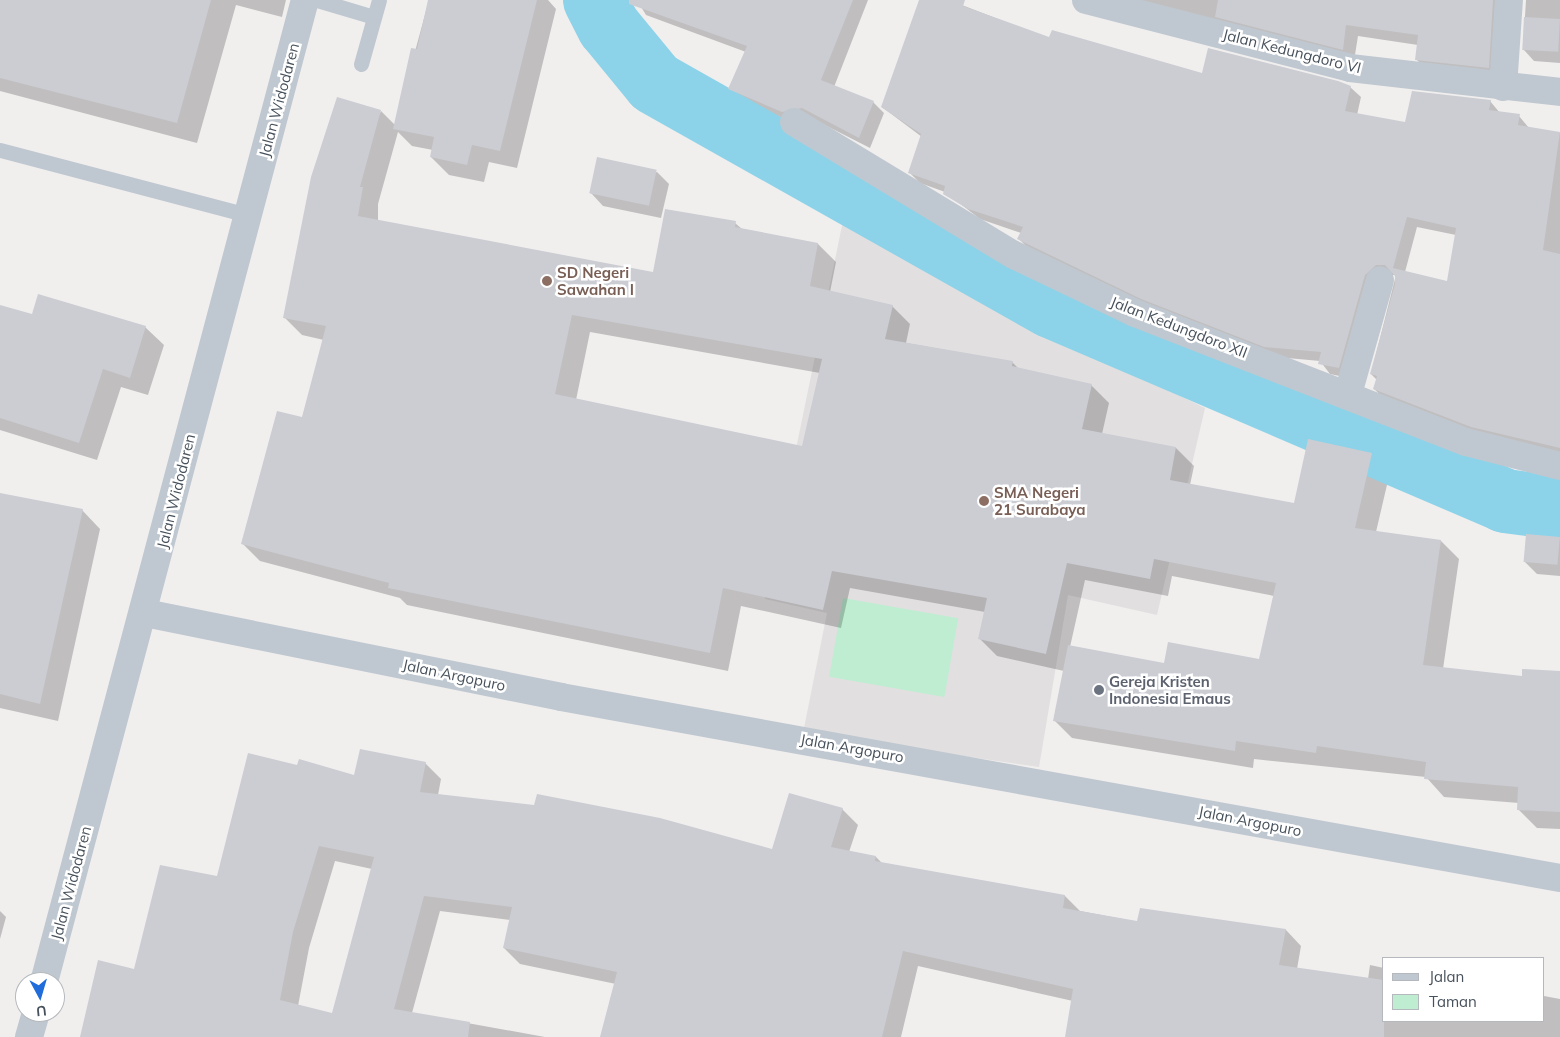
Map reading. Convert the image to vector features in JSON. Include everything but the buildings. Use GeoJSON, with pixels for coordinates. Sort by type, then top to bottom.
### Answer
{"type":"FeatureCollection","features":[{"type":"Feature","properties":{"kind":"street","name":"Jalan Widodaren"},"geometry":{"type":"LineString","coordinates":[[47,972],[145,613],[306,0]]}},
{"type":"Feature","properties":{"kind":"street","name":"Jalan Kedungdoro VI"},"geometry":{"type":"LineString","coordinates":[[1086,0],[1350,68],[1503,87],[1560,92]]}},
{"type":"Feature","properties":{"kind":"street"},"geometry":{"type":"LineString","coordinates":[[1503,87],[1509,0]]}},
{"type":"Feature","properties":{"kind":"street","name":"Jalan Kedungdoro XII"},"geometry":{"type":"LineString","coordinates":[[794,122],[1014,255],[1135,313],[1348,394],[1466,442],[1560,466]]}},
{"type":"Feature","properties":{"kind":"street"},"geometry":{"type":"LineString","coordinates":[[1348,394],[1380,280]]}},
{"type":"Feature","properties":{"kind":"street","name":"Jalan Argopuro"},"geometry":{"type":"LineString","coordinates":[[145,613],[562,697],[1560,878]]}},
{"type":"Feature","properties":{"kind":"street"},"geometry":{"type":"LineString","coordinates":[[29,1037],[33,1022]]}},
{"type":"Feature","properties":{"kind":"lane"},"geometry":{"type":"LineString","coordinates":[[317,0],[374,17]]}},
{"type":"Feature","properties":{"kind":"lane"},"geometry":{"type":"LineString","coordinates":[[361,64],[379,0]]}},
{"type":"Feature","properties":{"kind":"lane"},"geometry":{"type":"LineString","coordinates":[[0,150],[248,215]]}},
{"type":"Feature","properties":{"kind":"shaded area","name":"SMA Negeri 21 Surabaya"},"geometry":{"type":"Polygon","coordinates":[[[844,216],[1104,359],[1205,408],[1157,615],[1068,595],[1039,767],[803,733],[827,613],[765,599],[844,216]]]}},
{"type":"Feature","properties":{"kind":"green space"},"geometry":{"type":"Polygon","coordinates":[[[843,598],[958,618],[944,697],[829,677],[843,598]]]}},
{"type":"Feature","properties":{"kind":"waterway"},"geometry":{"type":"LineString","coordinates":[[595,0],[609,27],[655,83],[1051,306],[1505,501],[1560,508]]}},
{"type":"Feature","properties":{"kind":"place","name":"SD Negeri Sawahan I"},"geometry":{"type":"Point","coordinates":[547,281]}},
{"type":"Feature","properties":{"kind":"place","name":"SMA Negeri 21 Surabaya"},"geometry":{"type":"Point","coordinates":[984,501]}},
{"type":"Feature","properties":{"kind":"place","name":"Gereja Kristen Indonesia Emaus"},"geometry":{"type":"Point","coordinates":[1099,690]}}]}
